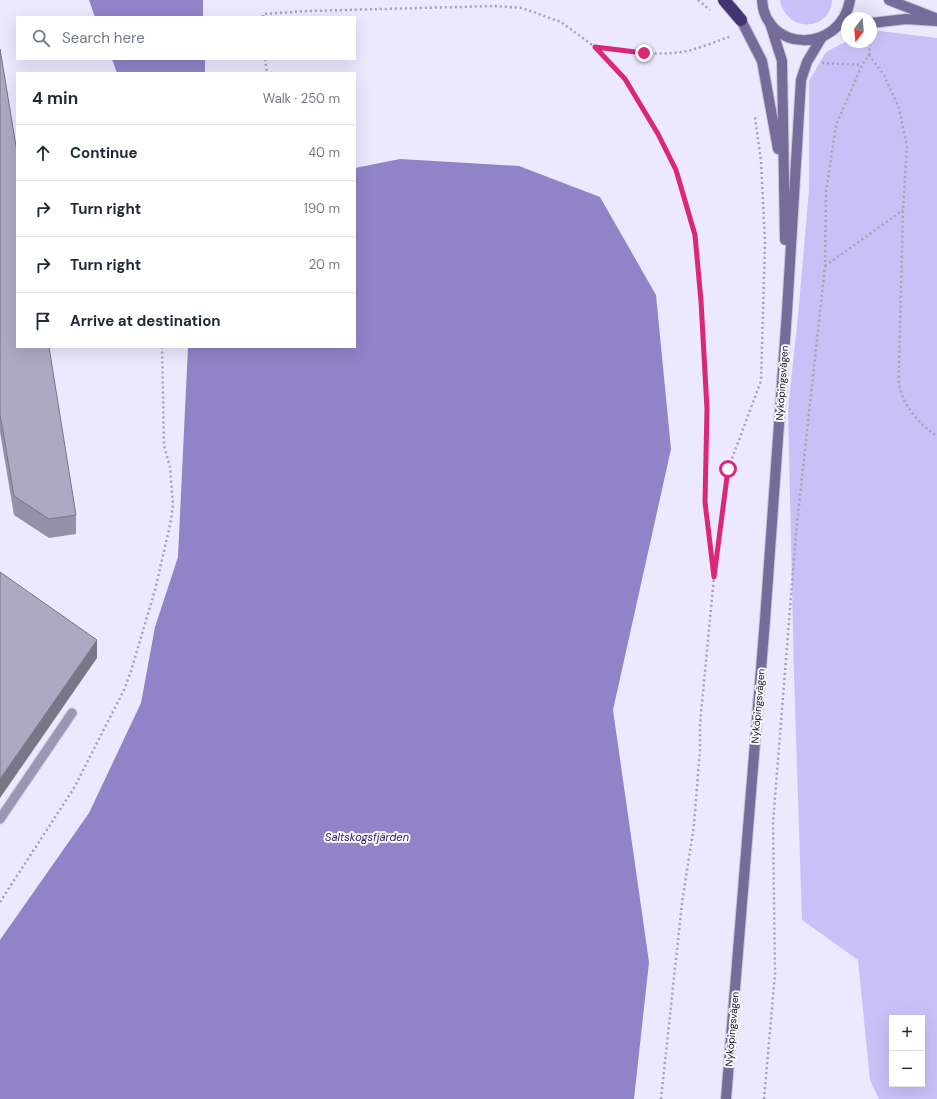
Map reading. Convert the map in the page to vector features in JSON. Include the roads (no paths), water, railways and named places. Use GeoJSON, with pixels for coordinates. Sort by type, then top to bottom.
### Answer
{"type":"FeatureCollection","features":[{"type":"Feature","properties":{"kind":"highway"},"geometry":{"type":"LineString","coordinates":[[724,0],[741,20]]}},
{"type":"Feature","properties":{"kind":"main road","name":"Nyköpingsvägen"},"geometry":{"type":"LineString","coordinates":[[762,0],[762,9],[770,23],[782,61],[787,312]]}},
{"type":"Feature","properties":{"kind":"main road"},"geometry":{"type":"LineString","coordinates":[[770,23],[780,33],[795,40],[808,41],[822,37],[828,35],[840,24],[847,13],[850,0]]}},
{"type":"Feature","properties":{"kind":"main road"},"geometry":{"type":"LineString","coordinates":[[889,0],[937,20]]}},
{"type":"Feature","properties":{"kind":"main road"},"geometry":{"type":"LineString","coordinates":[[877,23],[906,19],[937,20]]}},
{"type":"Feature","properties":{"kind":"main road"},"geometry":{"type":"LineString","coordinates":[[741,20],[762,61],[784,181]]}},
{"type":"Feature","properties":{"kind":"main road"},"geometry":{"type":"LineString","coordinates":[[835,29],[841,28]]}},
{"type":"Feature","properties":{"kind":"main road","name":"Nyköpingsvägen"},"geometry":{"type":"LineString","coordinates":[[726,1099],[764,635],[787,312],[801,80],[807,62],[822,37]]}},
{"type":"Feature","properties":{"kind":"lane"},"geometry":{"type":"LineString","coordinates":[[0,819],[72,713]]}},
{"type":"Feature","properties":{"kind":"water"},"geometry":{"type":"Polygon","coordinates":[[[89,0],[203,0],[203,16],[95,16],[89,0]]]}},
{"type":"Feature","properties":{"kind":"water"},"geometry":{"type":"Polygon","coordinates":[[[112,60],[205,60],[205,72],[117,72],[112,60]]]}},
{"type":"Feature","properties":{"kind":"water","name":"Saltskogsfjärden"},"geometry":{"type":"Polygon","coordinates":[[[400,159],[519,166],[600,197],[656,295],[671,449],[613,710],[649,962],[634,1099],[0,1099],[0,940],[89,813],[141,703],[155,627],[178,557],[188,348],[356,348],[356,168],[400,159]]]}}]}
